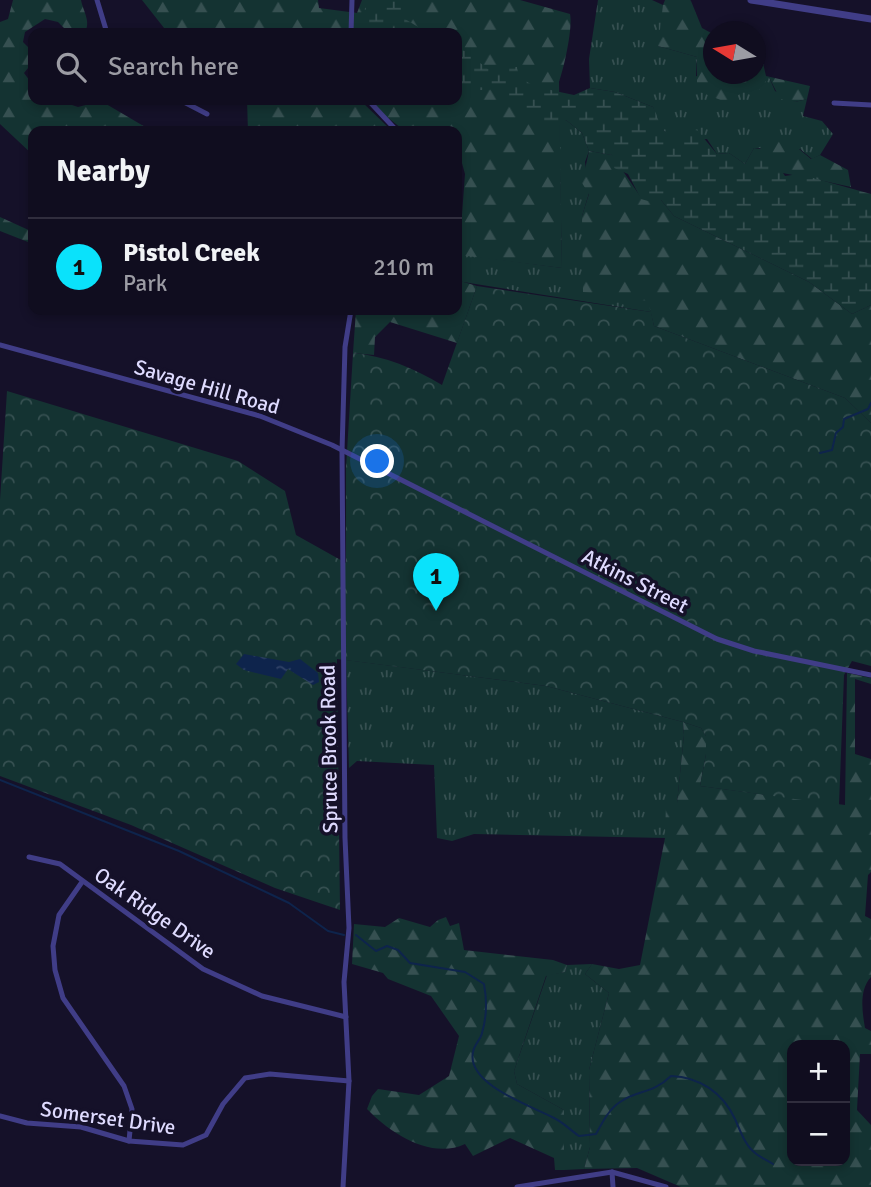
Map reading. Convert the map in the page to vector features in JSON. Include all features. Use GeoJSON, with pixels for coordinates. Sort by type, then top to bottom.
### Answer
{"type":"FeatureCollection","features":[{"type":"Feature","properties":{"kind":"street"},"geometry":{"type":"LineString","coordinates":[[97,0],[105,28]]}},
{"type":"Feature","properties":{"kind":"street"},"geometry":{"type":"LineString","coordinates":[[351,28],[352,0]]}},
{"type":"Feature","properties":{"kind":"street"},"geometry":{"type":"LineString","coordinates":[[751,0],[871,19]]}},
{"type":"Feature","properties":{"kind":"street"},"geometry":{"type":"LineString","coordinates":[[834,103],[871,105]]}},
{"type":"Feature","properties":{"kind":"street"},"geometry":{"type":"LineString","coordinates":[[190,105],[207,114]]}},
{"type":"Feature","properties":{"kind":"street"},"geometry":{"type":"LineString","coordinates":[[373,105],[392,126]]}},
{"type":"Feature","properties":{"kind":"street","name":"Spruce Brook Road"},"geometry":{"type":"LineString","coordinates":[[343,1187],[349,1081],[344,982],[349,928],[345,817],[342,451],[345,347],[350,315]]}},
{"type":"Feature","properties":{"kind":"street","name":"Savage Hill Road"},"geometry":{"type":"LineString","coordinates":[[0,345],[260,416],[397,478]]}},
{"type":"Feature","properties":{"kind":"street","name":"Atkins Street"},"geometry":{"type":"LineString","coordinates":[[397,478],[717,639],[754,651],[871,675]]}},
{"type":"Feature","properties":{"kind":"street","name":"Oak Ridge Drive"},"geometry":{"type":"LineString","coordinates":[[29,857],[60,864],[203,969],[261,996],[346,1017]]}},
{"type":"Feature","properties":{"kind":"street"},"geometry":{"type":"LineString","coordinates":[[82,882],[59,915],[53,946],[55,970],[63,998],[124,1086],[132,1109],[129,1141]]}},
{"type":"Feature","properties":{"kind":"street","name":"Somerset Drive"},"geometry":{"type":"LineString","coordinates":[[0,1116],[27,1123],[81,1126],[129,1141],[183,1145],[206,1135],[223,1104],[245,1078],[270,1074],[349,1081]]}},
{"type":"Feature","properties":{"kind":"street"},"geometry":{"type":"LineString","coordinates":[[612,1172],[612,1187]]}},
{"type":"Feature","properties":{"kind":"street"},"geometry":{"type":"LineString","coordinates":[[517,1187],[612,1172],[666,1187]]}},
{"type":"Feature","properties":{"kind":"green space"},"geometry":{"type":"Polygon","coordinates":[[[13,0],[81,0],[87,21],[86,28],[64,28],[58,22],[45,19],[25,32],[23,42],[28,47],[28,68],[24,73],[28,78],[28,105],[108,105],[144,126],[28,126],[28,150],[0,124],[0,22],[8,19],[13,0]]]}},
{"type":"Feature","properties":{"kind":"green space"},"geometry":{"type":"Polygon","coordinates":[[[142,0],[318,0],[319,8],[357,13],[362,0],[520,0],[570,14],[569,38],[559,82],[562,268],[462,255],[465,174],[462,163],[462,126],[399,126],[371,105],[462,105],[462,28],[164,28],[142,0]]]}},
{"type":"Feature","properties":{"kind":"green space"},"geometry":{"type":"Polygon","coordinates":[[[366,0],[396,0],[407,16],[405,19],[420,28],[367,28],[364,16],[366,0]]]}},
{"type":"Feature","properties":{"kind":"green space"},"geometry":{"type":"Polygon","coordinates":[[[598,0],[652,0],[663,5],[665,0],[691,0],[658,46],[697,57],[696,76],[703,78],[703,84],[726,84],[745,89],[755,84],[766,84],[766,78],[769,77],[775,91],[795,102],[807,99],[803,116],[822,121],[833,134],[820,155],[812,159],[800,149],[754,148],[745,164],[729,153],[717,154],[707,139],[675,142],[660,127],[653,107],[615,92],[590,88],[589,59],[598,0]]]}},
{"type":"Feature","properties":{"kind":"green space"},"geometry":{"type":"Polygon","coordinates":[[[691,1],[703,29],[703,84],[764,84],[759,90],[745,89],[733,100],[723,101],[701,92],[697,84],[697,57],[658,46],[663,5],[691,1]]]}},
{"type":"Feature","properties":{"kind":"green space"},"geometry":{"type":"Polygon","coordinates":[[[462,49],[488,69],[517,67],[519,77],[534,86],[574,95],[590,88],[615,92],[653,107],[662,128],[674,136],[675,141],[697,130],[717,154],[729,153],[745,164],[761,157],[778,165],[785,176],[799,174],[871,194],[871,305],[852,314],[809,282],[674,216],[661,200],[655,203],[641,199],[628,174],[614,168],[612,155],[589,151],[582,133],[566,120],[562,124],[531,118],[515,108],[505,95],[496,90],[462,90],[462,49]]]}},
{"type":"Feature","properties":{"kind":"green space"},"geometry":{"type":"Polygon","coordinates":[[[766,76],[810,86],[807,99],[795,102],[780,99],[769,77],[766,81],[766,76]]]}},
{"type":"Feature","properties":{"kind":"green space"},"geometry":{"type":"Polygon","coordinates":[[[247,105],[365,105],[387,126],[248,126],[247,105]]]}},
{"type":"Feature","properties":{"kind":"green space"},"geometry":{"type":"Polygon","coordinates":[[[566,120],[582,133],[589,151],[585,162],[589,193],[582,216],[649,301],[651,312],[462,282],[462,255],[562,268],[559,123],[566,120]]]}},
{"type":"Feature","properties":{"kind":"green space"},"geometry":{"type":"Polygon","coordinates":[[[771,134],[787,139],[811,159],[820,155],[848,170],[851,187],[745,164],[754,148],[760,149],[771,134]]]}},
{"type":"Feature","properties":{"kind":"green space"},"geometry":{"type":"Polygon","coordinates":[[[589,151],[612,155],[642,199],[661,200],[674,216],[809,282],[852,314],[871,305],[871,423],[845,398],[654,326],[648,301],[583,292],[582,216],[589,194],[582,183],[589,151]]]}},
{"type":"Feature","properties":{"kind":"green space"},"geometry":{"type":"Polygon","coordinates":[[[0,217],[28,230],[28,242],[0,231],[0,217]]]}},
{"type":"Feature","properties":{"kind":"green space"},"geometry":{"type":"Polygon","coordinates":[[[462,282],[477,286],[457,343],[390,322],[375,337],[374,355],[353,353],[356,315],[462,315],[462,282]]]}},
{"type":"Feature","properties":{"kind":"green space"},"geometry":{"type":"Polygon","coordinates":[[[477,286],[651,312],[654,326],[845,398],[871,423],[871,666],[852,661],[844,675],[839,805],[700,786],[706,754],[706,736],[701,728],[683,722],[546,686],[337,659],[340,910],[275,888],[131,825],[0,776],[0,500],[7,391],[238,461],[285,491],[296,535],[346,563],[346,468],[353,353],[399,364],[442,385],[477,286]]]}},
{"type":"Feature","properties":{"kind":"green space"},"geometry":{"type":"Polygon","coordinates":[[[346,660],[546,686],[683,722],[677,803],[666,803],[666,838],[474,834],[452,841],[437,838],[434,765],[357,761],[349,768],[346,660]]]}},
{"type":"Feature","properties":{"kind":"green space"},"geometry":{"type":"Polygon","coordinates":[[[847,673],[871,678],[871,684],[855,679],[855,754],[871,759],[871,872],[868,875],[865,916],[871,919],[871,977],[862,1001],[865,1028],[871,1031],[871,1054],[860,1054],[857,1110],[871,1125],[871,1187],[681,1187],[637,1168],[584,1169],[590,1147],[589,1070],[609,993],[585,974],[592,964],[619,969],[640,965],[665,838],[666,803],[677,803],[683,722],[701,728],[706,736],[706,754],[700,786],[845,805],[847,673]]]}},
{"type":"Feature","properties":{"kind":"green space"},"geometry":{"type":"Polygon","coordinates":[[[446,917],[450,926],[459,923],[464,950],[553,960],[567,965],[565,972],[546,976],[514,1071],[517,1084],[564,1110],[564,1170],[555,1170],[554,1158],[510,1138],[473,1156],[465,1144],[439,1149],[412,1142],[387,1127],[367,1109],[378,1089],[419,1095],[449,1076],[459,1036],[431,996],[388,979],[383,973],[352,964],[354,924],[385,927],[399,918],[430,927],[446,917]]]}},
{"type":"Feature","properties":{"kind":"green space"},"geometry":{"type":"Polygon","coordinates":[[[592,964],[585,974],[609,993],[589,1070],[590,1147],[584,1169],[564,1170],[564,1110],[517,1084],[514,1071],[547,975],[565,972],[567,965],[592,964]]]}},
{"type":"Feature","properties":{"kind":"water"},"geometry":{"type":"Polygon","coordinates":[[[244,654],[289,662],[300,659],[318,673],[319,682],[313,685],[288,669],[281,679],[244,670],[236,664],[244,654]]]}},
{"type":"Feature","properties":{"kind":"waterway"},"geometry":{"type":"LineString","coordinates":[[820,453],[832,450],[836,433],[843,427],[844,419],[868,409],[871,403]]}},
{"type":"Feature","properties":{"kind":"waterway"},"geometry":{"type":"LineString","coordinates":[[0,780],[179,851],[289,903],[328,931],[344,935]]}},
{"type":"Feature","properties":{"kind":"waterway"},"geometry":{"type":"LineString","coordinates":[[356,935],[376,951],[387,946],[398,950],[410,963],[465,972],[484,984],[485,1020],[473,1052],[474,1064],[479,1074],[489,1084],[556,1119],[579,1136],[596,1134],[606,1116],[620,1102],[657,1086],[671,1076],[682,1077],[701,1083],[717,1094],[730,1110],[751,1149],[773,1164]]}},
{"type":"Feature","properties":{"kind":"place","name":"Pistol Creek"},"geometry":{"type":"Point","coordinates":[436,611]}}]}
